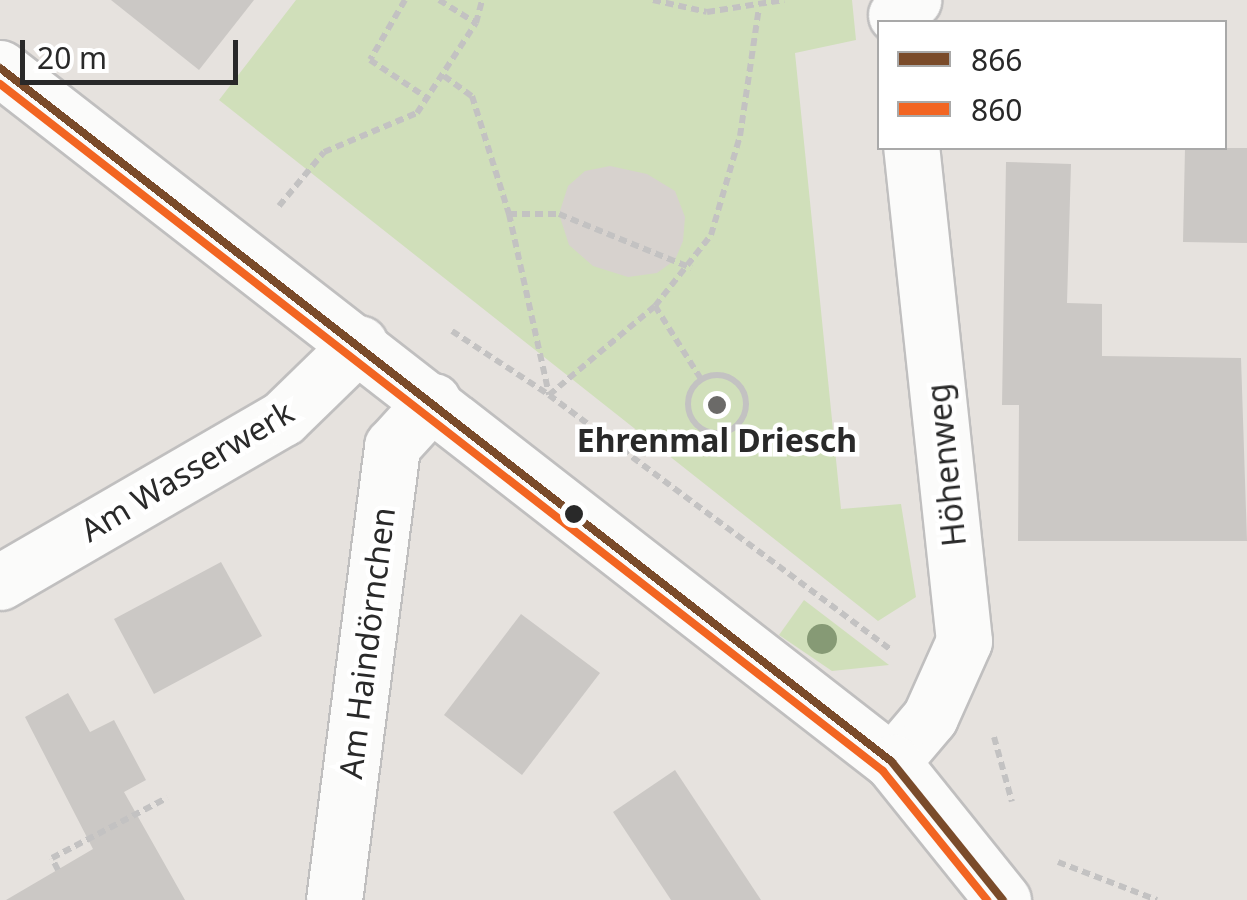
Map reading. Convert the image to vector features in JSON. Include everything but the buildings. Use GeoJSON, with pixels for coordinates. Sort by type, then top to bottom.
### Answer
{"type":"FeatureCollection","features":[{"type":"Feature","properties":{"kind":"street"},"geometry":{"type":"LineString","coordinates":[[0,68],[360,343],[892,762],[1003,900]]}},
{"type":"Feature","properties":{"kind":"street","name":"Höhenweg"},"geometry":{"type":"LineString","coordinates":[[892,762],[930,718],[964,642],[911,150]]}},
{"type":"Feature","properties":{"kind":"street","name":"Am Wasserwerk"},"geometry":{"type":"LineString","coordinates":[[0,582],[283,418],[360,343]]}},
{"type":"Feature","properties":{"kind":"street","name":"Am Haindörnchen"},"geometry":{"type":"LineString","coordinates":[[334,900],[392,446],[433,401]]}},
{"type":"Feature","properties":{"kind":"path"},"geometry":{"type":"LineString","coordinates":[[405,0],[370,60],[429,98]]}},
{"type":"Feature","properties":{"kind":"path"},"geometry":{"type":"LineString","coordinates":[[439,0],[476,23]]}},
{"type":"Feature","properties":{"kind":"path"},"geometry":{"type":"LineString","coordinates":[[272,214],[324,152],[418,113],[476,23],[482,0]]}},
{"type":"Feature","properties":{"kind":"path"},"geometry":{"type":"LineString","coordinates":[[653,0],[707,12],[759,8],[784,0]]}},
{"type":"Feature","properties":{"kind":"path"},"geometry":{"type":"LineString","coordinates":[[444,76],[472,96],[509,214],[549,395],[655,306],[691,268],[725,197],[759,8]]}},
{"type":"Feature","properties":{"kind":"path"},"geometry":{"type":"LineString","coordinates":[[509,214],[559,214],[691,268]]}},
{"type":"Feature","properties":{"kind":"path"},"geometry":{"type":"LineString","coordinates":[[655,306],[701,379]]}},
{"type":"Feature","properties":{"kind":"path"},"geometry":{"type":"LineString","coordinates":[[721,375],[743,389],[747,406],[733,429],[713,434],[694,422],[687,401],[701,379],[721,375]]}},
{"type":"Feature","properties":{"kind":"path"},"geometry":{"type":"LineString","coordinates":[[58,870],[52,858],[167,798]]}},
{"type":"Feature","properties":{"kind":"green space"},"geometry":{"type":"Polygon","coordinates":[[[296,0],[852,0],[856,40],[795,53],[841,509],[901,504],[916,597],[878,621],[219,100],[296,0]]]}},
{"type":"Feature","properties":{"kind":"green space"},"geometry":{"type":"Polygon","coordinates":[[[804,600],[889,665],[832,671],[779,635],[804,600]]]}},
{"type":"Feature","properties":{"kind":"shaded area"},"geometry":{"type":"Polygon","coordinates":[[[610,166],[647,174],[675,191],[685,217],[683,241],[675,260],[657,273],[628,277],[593,266],[569,245],[559,214],[568,186],[585,171],[610,166]]]}},
{"type":"Feature","properties":{"kind":"transit line","name":"866"},"geometry":{"type":"LineString","coordinates":[[0,68],[892,762],[1003,900]]}},
{"type":"Feature","properties":{"kind":"transit line","name":"860"},"geometry":{"type":"LineString","coordinates":[[0,84],[883,771],[987,900]]}},
{"type":"Feature","properties":{"kind":"place","name":"Ehrenmal Driesch"},"geometry":{"type":"Point","coordinates":[717,405]}}]}
